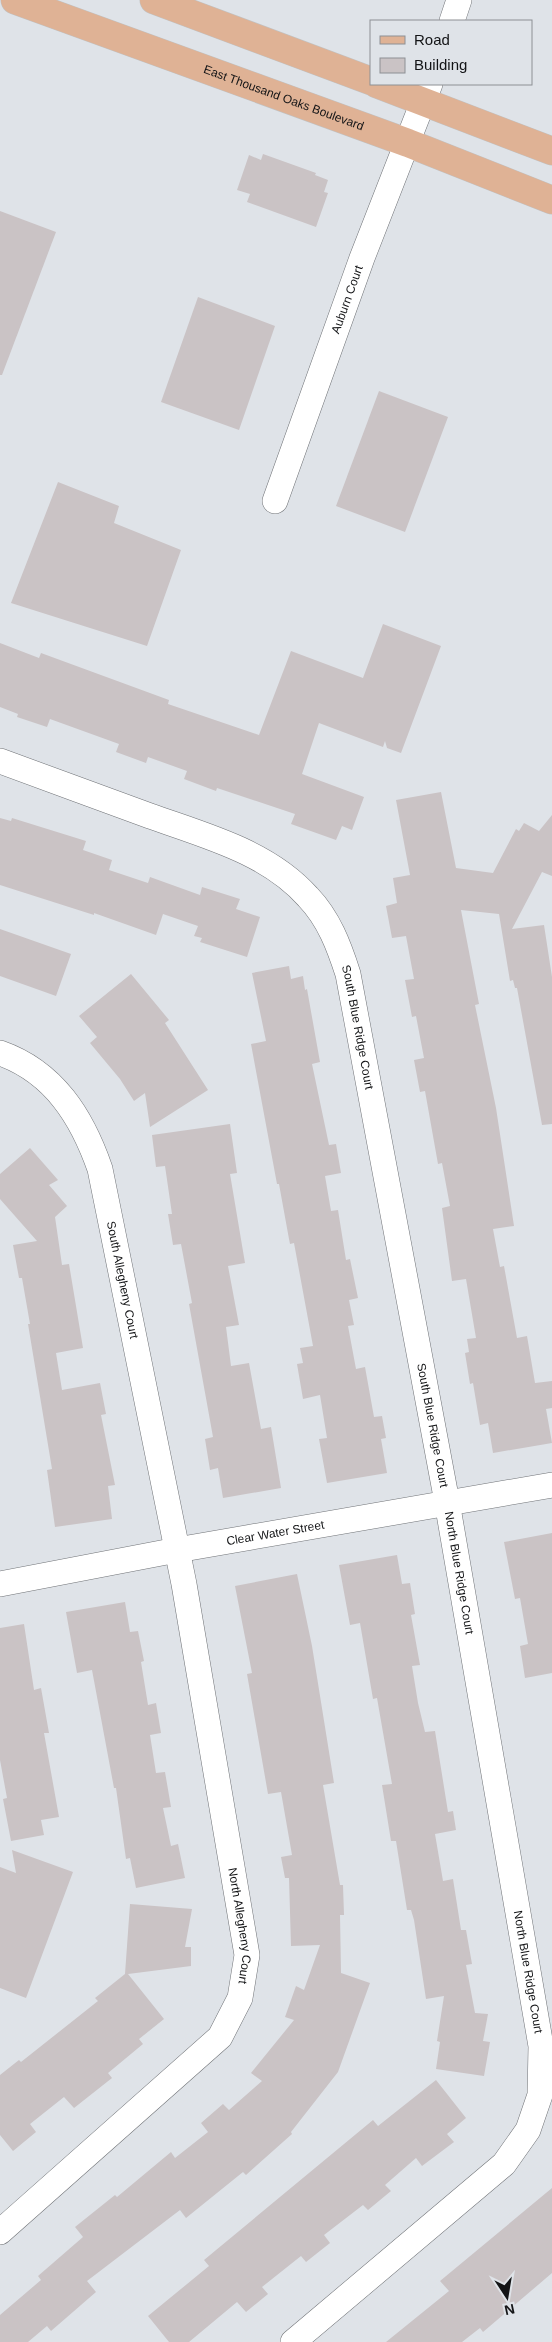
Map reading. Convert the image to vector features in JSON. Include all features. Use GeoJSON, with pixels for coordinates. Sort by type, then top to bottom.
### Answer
{"type":"FeatureCollection","features":[{"type":"Feature","properties":{"kind":"main road","name":"East Thousand Oaks Boulevard"},"geometry":{"type":"LineString","coordinates":[[15,0],[408,143],[552,200]]}},
{"type":"Feature","properties":{"kind":"main road"},"geometry":{"type":"LineString","coordinates":[[154,0],[370,81]]}},
{"type":"Feature","properties":{"kind":"main road"},"geometry":{"type":"LineString","coordinates":[[383,85],[427,92],[552,151]]}},
{"type":"Feature","properties":{"kind":"street"},"geometry":{"type":"LineString","coordinates":[[452,20],[459,0]]}},
{"type":"Feature","properties":{"kind":"street","name":"Auburn Court"},"geometry":{"type":"LineString","coordinates":[[276,501],[362,258],[427,92]]}},
{"type":"Feature","properties":{"kind":"street","name":"South Blue Ridge Court"},"geometry":{"type":"LineString","coordinates":[[0,761],[235,847],[282,872],[308,896],[319,910],[337,940],[348,974],[447,1502]]}},
{"type":"Feature","properties":{"kind":"street","name":"South Allegheny Court"},"geometry":{"type":"LineString","coordinates":[[0,1053],[20,1060],[46,1080],[71,1107],[90,1140],[100,1169],[177,1550]]}},
{"type":"Feature","properties":{"kind":"street","name":"Clear Water Street"},"geometry":{"type":"LineString","coordinates":[[0,1584],[177,1550],[552,1485]]}},
{"type":"Feature","properties":{"kind":"street","name":"North Blue Ridge Court"},"geometry":{"type":"LineString","coordinates":[[294,2342],[504,2164],[528,2130],[540,2095],[541,2046],[447,1502]]}},
{"type":"Feature","properties":{"kind":"street","name":"North Allegheny Court"},"geometry":{"type":"LineString","coordinates":[[0,2232],[220,2037],[240,1998],[247,1955],[177,1550]]}},
{"type":"Feature","properties":{"kind":"building"},"geometry":{"type":"Polygon","coordinates":[[[263,154],[316,173],[315,175],[328,180],[324,192],[328,193],[316,227],[247,202],[250,194],[237,190],[249,155],[261,160],[263,154]]]}},
{"type":"Feature","properties":{"kind":"building"},"geometry":{"type":"Polygon","coordinates":[[[0,211],[56,232],[2,375],[0,375],[0,211]]]}},
{"type":"Feature","properties":{"kind":"building"},"geometry":{"type":"Polygon","coordinates":[[[198,297],[275,326],[239,430],[161,402],[198,297]]]}},
{"type":"Feature","properties":{"kind":"building"},"geometry":{"type":"Polygon","coordinates":[[[379,391],[448,417],[405,532],[336,506],[379,391]]]}},
{"type":"Feature","properties":{"kind":"building"},"geometry":{"type":"Polygon","coordinates":[[[58,482],[119,506],[114,523],[181,550],[147,646],[11,603],[58,482]]]}},
{"type":"Feature","properties":{"kind":"building"},"geometry":{"type":"Polygon","coordinates":[[[383,624],[441,646],[401,753],[387,748],[385,741],[383,747],[319,723],[302,774],[364,797],[352,830],[342,826],[336,840],[291,824],[295,814],[217,788],[216,791],[184,779],[187,771],[148,757],[146,763],[116,752],[119,744],[50,719],[47,727],[17,717],[18,714],[0,707],[0,643],[39,658],[41,653],[169,700],[168,704],[259,735],[291,651],[363,678],[383,624]]]}},
{"type":"Feature","properties":{"kind":"building"},"geometry":{"type":"Polygon","coordinates":[[[441,792],[456,868],[493,873],[516,829],[519,831],[524,823],[539,831],[552,815],[552,876],[542,872],[512,929],[544,925],[552,977],[552,1124],[542,1125],[517,988],[515,988],[513,980],[510,981],[499,914],[461,910],[479,1004],[475,1005],[496,1108],[514,1226],[493,1229],[500,1267],[504,1266],[517,1338],[527,1336],[535,1383],[552,1381],[552,1408],[546,1409],[552,1443],[493,1453],[488,1423],[480,1425],[473,1383],[470,1384],[465,1353],[469,1352],[467,1339],[476,1338],[466,1279],[452,1281],[442,1208],[450,1206],[442,1163],[438,1164],[425,1091],[420,1092],[414,1060],[424,1058],[416,1016],[412,1017],[405,980],[414,979],[406,936],[392,938],[386,906],[397,903],[393,878],[410,875],[396,800],[441,792]]]}},
{"type":"Feature","properties":{"kind":"building"},"geometry":{"type":"Polygon","coordinates":[[[0,818],[11,821],[12,818],[86,841],[83,850],[112,860],[109,870],[148,883],[150,877],[200,895],[202,887],[240,899],[236,909],[260,917],[247,957],[200,942],[202,938],[194,936],[198,926],[163,914],[156,935],[94,913],[94,915],[0,885],[0,818]]]}},
{"type":"Feature","properties":{"kind":"building"},"geometry":{"type":"Polygon","coordinates":[[[0,929],[71,954],[56,996],[0,976],[0,929]]]}},
{"type":"Feature","properties":{"kind":"building"},"geometry":{"type":"Polygon","coordinates":[[[289,966],[291,979],[303,976],[305,990],[307,989],[320,1062],[312,1064],[329,1145],[336,1144],[341,1173],[325,1176],[331,1211],[338,1210],[346,1260],[350,1259],[358,1298],[349,1300],[354,1325],[348,1326],[356,1369],[365,1367],[374,1417],[382,1416],[386,1438],[381,1439],[387,1473],[327,1483],[319,1439],[327,1438],[320,1395],[303,1399],[297,1364],[303,1363],[300,1348],[313,1346],[294,1243],[290,1244],[279,1184],[277,1184],[251,1044],[266,1041],[252,973],[289,966]]]}},
{"type":"Feature","properties":{"kind":"building"},"geometry":{"type":"Polygon","coordinates":[[[131,974],[169,1020],[165,1023],[208,1090],[150,1127],[145,1093],[134,1101],[120,1079],[90,1043],[97,1037],[79,1016],[131,974]]]}},
{"type":"Feature","properties":{"kind":"building"},"geometry":{"type":"Polygon","coordinates":[[[230,1124],[237,1173],[230,1174],[245,1263],[228,1266],[239,1325],[226,1327],[231,1366],[249,1363],[261,1429],[271,1427],[281,1488],[223,1498],[218,1468],[210,1470],[205,1439],[213,1437],[189,1304],[192,1303],[181,1244],[173,1245],[168,1214],[172,1214],[165,1166],[156,1167],[152,1135],[230,1124]]]}},
{"type":"Feature","properties":{"kind":"building"},"geometry":{"type":"Polygon","coordinates":[[[30,1148],[58,1180],[49,1185],[67,1206],[55,1217],[62,1265],[69,1264],[83,1348],[56,1353],[62,1390],[100,1383],[106,1414],[101,1415],[115,1485],[108,1486],[112,1519],[55,1527],[47,1470],[52,1469],[22,1278],[19,1278],[13,1245],[37,1241],[0,1199],[0,1174],[30,1148]]]}},
{"type":"Feature","properties":{"kind":"building"},"geometry":{"type":"Polygon","coordinates":[[[552,1533],[552,1673],[525,1678],[520,1646],[528,1644],[520,1598],[515,1599],[504,1542],[552,1533]]]}},
{"type":"Feature","properties":{"kind":"building"},"geometry":{"type":"Polygon","coordinates":[[[397,1555],[402,1584],[410,1583],[415,1614],[411,1615],[420,1665],[412,1666],[418,1703],[425,1732],[435,1731],[448,1812],[453,1811],[456,1830],[435,1834],[443,1881],[453,1879],[461,1930],[466,1930],[472,1964],[466,1965],[475,2013],[488,2014],[483,2041],[490,2042],[484,2076],[436,2069],[440,2042],[437,2041],[444,1996],[426,1999],[414,1920],[411,1910],[407,1910],[396,1841],[391,1841],[382,1785],[392,1784],[377,1698],[373,1699],[360,1623],[350,1625],[339,1565],[397,1555]]]}},
{"type":"Feature","properties":{"kind":"building"},"geometry":{"type":"Polygon","coordinates":[[[297,1574],[312,1646],[334,1783],[323,1785],[340,1885],[343,1885],[344,1915],[340,1915],[341,1973],[370,1983],[338,2072],[291,2132],[292,2134],[246,2175],[243,2172],[186,2218],[180,2210],[87,2281],[96,2292],[51,2331],[47,2326],[28,2342],[0,2342],[0,2315],[41,2280],[38,2276],[83,2237],[75,2227],[115,2195],[117,2197],[171,2152],[175,2158],[208,2132],[201,2123],[223,2104],[229,2110],[262,2081],[251,2073],[294,2020],[285,2017],[296,1986],[304,1990],[320,1945],[291,1946],[289,1878],[285,1878],[281,1857],[292,1855],[281,1792],[268,1794],[247,1674],[252,1673],[235,1586],[297,1574]]]}},
{"type":"Feature","properties":{"kind":"building"},"geometry":{"type":"Polygon","coordinates":[[[125,1602],[130,1632],[138,1631],[144,1661],[141,1662],[148,1705],[156,1703],[161,1733],[150,1735],[156,1773],[165,1772],[171,1807],[163,1808],[171,1846],[178,1844],[185,1878],[136,1888],[130,1858],[126,1859],[116,1788],[114,1788],[92,1670],[77,1673],[66,1612],[125,1602]]]}},
{"type":"Feature","properties":{"kind":"building"},"geometry":{"type":"Polygon","coordinates":[[[24,1624],[34,1690],[41,1688],[49,1733],[44,1733],[59,1817],[41,1820],[44,1835],[11,1841],[3,1799],[7,1798],[0,1760],[0,1628],[24,1624]]]}},
{"type":"Feature","properties":{"kind":"building"},"geometry":{"type":"Polygon","coordinates":[[[12,1850],[73,1872],[26,1998],[0,1988],[0,1867],[16,1873],[12,1850]]]}},
{"type":"Feature","properties":{"kind":"building"},"geometry":{"type":"Polygon","coordinates":[[[130,1904],[192,1909],[185,1947],[191,1947],[191,1966],[128,1974],[164,2019],[139,2039],[143,2044],[108,2073],[112,2078],[74,2108],[64,2097],[30,2124],[36,2132],[13,2151],[0,2135],[0,2075],[19,2060],[21,2062],[98,2001],[95,1998],[125,1974],[130,1904]]]}},
{"type":"Feature","properties":{"kind":"building"},"geometry":{"type":"Polygon","coordinates":[[[436,2080],[466,2118],[447,2134],[454,2142],[422,2166],[416,2158],[385,2185],[391,2191],[368,2210],[363,2205],[324,2235],[330,2243],[306,2262],[301,2256],[262,2287],[268,2294],[246,2312],[237,2302],[189,2342],[169,2342],[148,2316],[209,2266],[204,2260],[373,2120],[378,2126],[436,2080]]]}},
{"type":"Feature","properties":{"kind":"building"},"geometry":{"type":"Polygon","coordinates":[[[552,2188],[552,2273],[483,2332],[480,2328],[462,2342],[386,2342],[449,2291],[440,2281],[552,2188]]]}}]}
